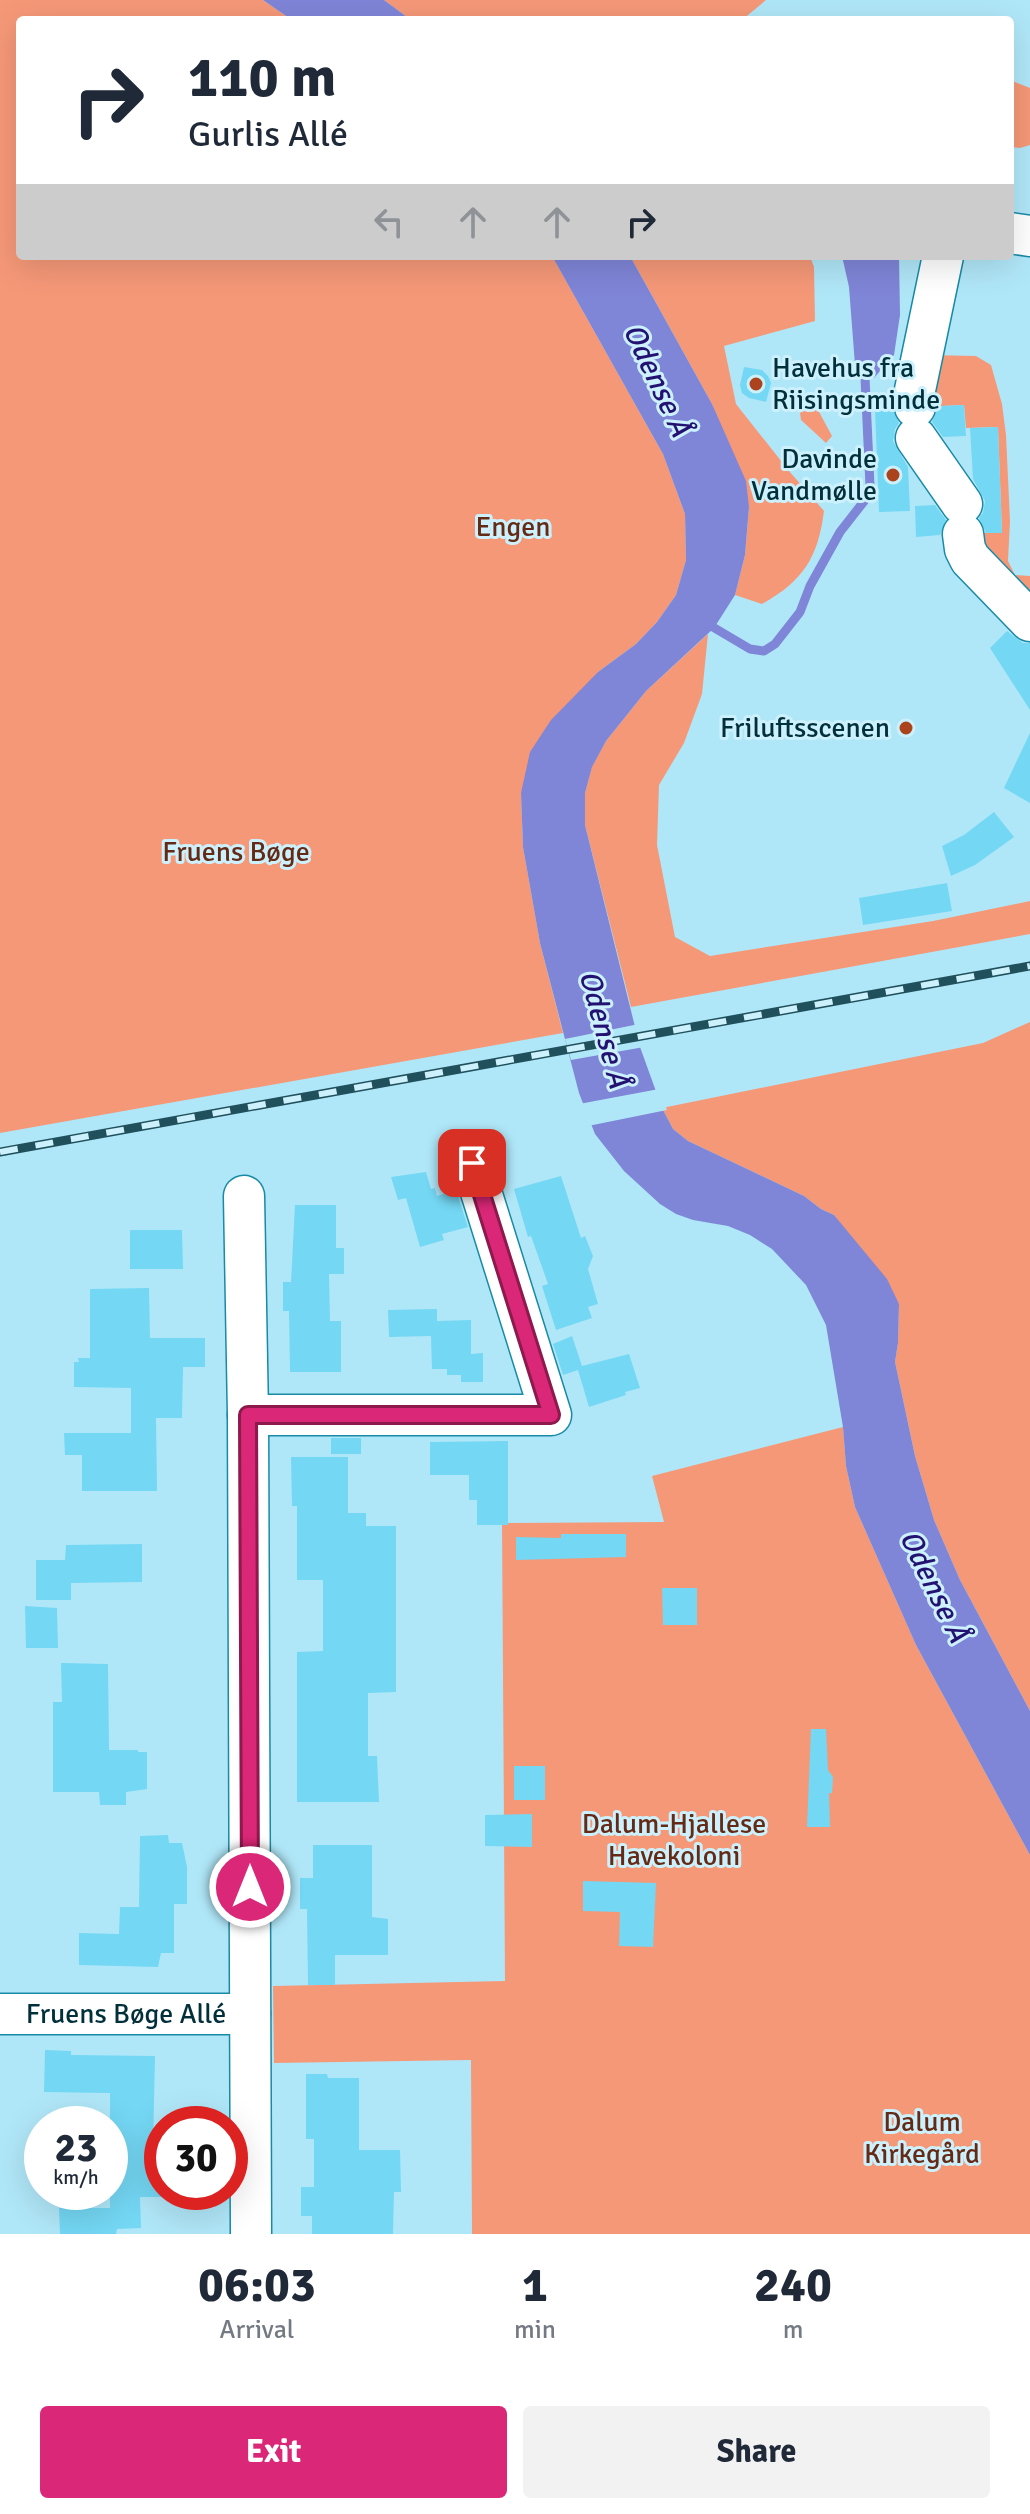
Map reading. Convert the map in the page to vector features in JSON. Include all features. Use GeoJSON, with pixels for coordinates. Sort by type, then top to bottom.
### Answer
{"type":"FeatureCollection","features":[{"type":"Feature","properties":{"kind":"street"},"geometry":{"type":"LineString","coordinates":[[942,260],[915,390],[915,423],[962,519],[965,549],[970,559],[1025,609]]}},
{"type":"Feature","properties":{"kind":"street"},"geometry":{"type":"LineString","coordinates":[[248,1415],[551,1415],[472,1163]]}},
{"type":"Feature","properties":{"kind":"street","name":"Fruens Bøge Allé"},"geometry":{"type":"LineString","coordinates":[[244,1196],[248,1415],[251,2234]]}},
{"type":"Feature","properties":{"kind":"street","name":"Fruens Bøge Allé"},"geometry":{"type":"LineString","coordinates":[[0,2014],[250,2014]]}},
{"type":"Feature","properties":{"kind":"green space","name":"Fruens Bøge"},"geometry":{"type":"Polygon","coordinates":[[[0,0],[263,0],[286,16],[16,16],[16,260],[554,260],[663,454],[685,514],[686,560],[676,595],[657,622],[636,644],[598,672],[521,793],[523,847],[540,943],[563,1033],[0,1133],[0,0]]]}},
{"type":"Feature","properties":{"kind":"green space"},"geometry":{"type":"Polygon","coordinates":[[[384,0],[766,0],[747,16],[406,16],[384,0]]]}},
{"type":"Feature","properties":{"kind":"green space"},"geometry":{"type":"Polygon","coordinates":[[[1014,82],[1030,88],[1030,145],[1014,147],[1014,82]]]}},
{"type":"Feature","properties":{"kind":"green space"},"geometry":{"type":"Polygon","coordinates":[[[632,260],[811,260],[815,321],[724,346],[736,404],[824,511],[818,542],[806,566],[788,586],[762,604],[735,595],[745,555],[749,507],[712,404],[632,260]]]}},
{"type":"Feature","properties":{"kind":"green space"},"geometry":{"type":"Polygon","coordinates":[[[929,355],[976,356],[991,365],[1002,404],[1006,435],[1010,521],[1008,561],[1015,575],[1030,576],[1030,593],[970,534],[1002,532],[998,427],[966,428],[964,405],[920,407],[929,355]]]}},
{"type":"Feature","properties":{"kind":"green space"},"geometry":{"type":"Polygon","coordinates":[[[810,406],[817,408],[832,436],[826,443],[801,420],[800,413],[810,406]]]}},
{"type":"Feature","properties":{"kind":"green space"},"geometry":{"type":"Polygon","coordinates":[[[708,634],[702,694],[684,743],[659,785],[657,845],[675,937],[710,956],[933,921],[1030,901],[1030,934],[631,1007],[585,825],[585,793],[592,766],[606,741],[646,691],[708,634]]]}},
{"type":"Feature","properties":{"kind":"green space"},"geometry":{"type":"Polygon","coordinates":[[[1030,1022],[1030,1711],[960,1580],[934,1520],[915,1456],[895,1362],[899,1304],[834,1215],[804,1196],[688,1141],[673,1129],[662,1108],[983,1043],[1030,1022]]]}},
{"type":"Feature","properties":{"kind":"green space"},"geometry":{"type":"Polygon","coordinates":[[[843,1427],[846,1466],[855,1507],[916,1645],[1030,1855],[1030,2234],[472,2234],[471,2060],[274,2063],[273,1986],[505,1981],[502,1523],[664,1522],[652,1476],[843,1427]]]}},
{"type":"Feature","properties":{"kind":"water"},"geometry":{"type":"Polygon","coordinates":[[[263,0],[384,0],[406,16],[286,16],[263,0]]]}},
{"type":"Feature","properties":{"kind":"water","name":"Odense Å"},"geometry":{"type":"Polygon","coordinates":[[[554,260],[632,260],[712,404],[746,481],[749,507],[745,555],[735,595],[714,628],[646,691],[606,741],[592,767],[585,793],[585,825],[640,1047],[673,1129],[688,1141],[804,1196],[834,1215],[887,1279],[899,1304],[895,1362],[915,1456],[934,1520],[960,1580],[1030,1711],[1030,1855],[916,1645],[855,1507],[846,1466],[843,1427],[826,1325],[806,1285],[772,1249],[750,1235],[728,1226],[693,1220],[660,1204],[624,1171],[595,1134],[579,1093],[540,943],[523,847],[521,793],[530,752],[551,720],[598,672],[636,644],[676,595],[686,560],[685,514],[663,454],[554,260]]]}},
{"type":"Feature","properties":{"kind":"water"},"geometry":{"type":"Polygon","coordinates":[[[843,260],[899,260],[900,315],[894,355],[874,378],[856,378],[849,287],[843,260]]]}},
{"type":"Feature","properties":{"kind":"pier"},"geometry":{"type":"Polygon","coordinates":[[[639,1024],[644,1047],[571,1060],[565,1039],[639,1024]]]}},
{"type":"Feature","properties":{"kind":"pier"},"geometry":{"type":"Polygon","coordinates":[[[659,1089],[667,1110],[588,1126],[579,1104],[659,1089]]]}},
{"type":"Feature","properties":{"kind":"building","name":"Havehus fra Riisingsminde"},"geometry":{"type":"Polygon","coordinates":[[[744,367],[762,370],[768,376],[771,383],[766,402],[742,393],[740,385],[744,367]]]}},
{"type":"Feature","properties":{"kind":"building"},"geometry":{"type":"Polygon","coordinates":[[[964,405],[966,436],[943,437],[932,422],[938,406],[964,405]]]}},
{"type":"Feature","properties":{"kind":"building"},"geometry":{"type":"Polygon","coordinates":[[[892,408],[899,423],[893,441],[908,467],[910,511],[879,512],[875,409],[892,408]]]}},
{"type":"Feature","properties":{"kind":"building"},"geometry":{"type":"Polygon","coordinates":[[[998,427],[1002,533],[986,533],[979,518],[985,501],[973,479],[970,428],[998,427]]]}},
{"type":"Feature","properties":{"kind":"building"},"geometry":{"type":"Polygon","coordinates":[[[935,505],[946,520],[940,535],[916,537],[915,506],[935,505]]]}},
{"type":"Feature","properties":{"kind":"building"},"geometry":{"type":"Polygon","coordinates":[[[1007,631],[1023,643],[1030,643],[1030,710],[990,648],[1007,631]]]}},
{"type":"Feature","properties":{"kind":"building"},"geometry":{"type":"Polygon","coordinates":[[[1030,733],[1030,803],[1004,788],[1030,733]]]}},
{"type":"Feature","properties":{"kind":"building"},"geometry":{"type":"Polygon","coordinates":[[[994,812],[1014,837],[975,865],[951,876],[942,846],[964,835],[994,812]]]}},
{"type":"Feature","properties":{"kind":"building"},"geometry":{"type":"Polygon","coordinates":[[[947,883],[952,911],[863,925],[859,898],[947,883]]]}},
{"type":"Feature","properties":{"kind":"building"},"geometry":{"type":"Polygon","coordinates":[[[426,1172],[431,1189],[435,1188],[437,1196],[456,1190],[468,1227],[442,1234],[444,1240],[420,1247],[406,1198],[398,1200],[391,1177],[426,1172]]]}},
{"type":"Feature","properties":{"kind":"building"},"geometry":{"type":"Polygon","coordinates":[[[561,1176],[581,1238],[585,1236],[593,1256],[588,1269],[598,1304],[588,1307],[592,1318],[556,1330],[542,1286],[548,1284],[531,1236],[528,1237],[514,1189],[561,1176]]]}},
{"type":"Feature","properties":{"kind":"building"},"geometry":{"type":"Polygon","coordinates":[[[295,1205],[336,1205],[336,1248],[344,1248],[344,1274],[329,1274],[330,1321],[341,1321],[341,1372],[290,1372],[289,1311],[283,1311],[283,1282],[291,1282],[295,1205]]]}},
{"type":"Feature","properties":{"kind":"building"},"geometry":{"type":"Polygon","coordinates":[[[130,1230],[182,1230],[183,1269],[130,1269],[130,1230]]]}},
{"type":"Feature","properties":{"kind":"building"},"geometry":{"type":"Polygon","coordinates":[[[149,1288],[150,1338],[205,1338],[205,1367],[183,1367],[182,1418],[156,1418],[157,1491],[82,1491],[82,1455],[65,1455],[64,1433],[131,1433],[131,1388],[74,1387],[74,1362],[79,1362],[78,1358],[90,1358],[90,1289],[149,1288]]]}},
{"type":"Feature","properties":{"kind":"building"},"geometry":{"type":"Polygon","coordinates":[[[437,1309],[437,1321],[471,1320],[471,1354],[483,1353],[483,1382],[461,1382],[461,1375],[447,1375],[447,1369],[432,1369],[431,1336],[389,1337],[388,1310],[437,1309]]]}},
{"type":"Feature","properties":{"kind":"building"},"geometry":{"type":"Polygon","coordinates":[[[572,1336],[582,1366],[629,1354],[640,1388],[589,1407],[578,1370],[563,1375],[553,1344],[572,1336]]]}},
{"type":"Feature","properties":{"kind":"building"},"geometry":{"type":"Polygon","coordinates":[[[331,1438],[361,1438],[361,1454],[331,1454],[331,1438]]]}},
{"type":"Feature","properties":{"kind":"building"},"geometry":{"type":"Polygon","coordinates":[[[508,1441],[508,1525],[477,1525],[477,1500],[469,1500],[469,1475],[430,1475],[430,1442],[508,1441]]]}},
{"type":"Feature","properties":{"kind":"building"},"geometry":{"type":"Polygon","coordinates":[[[291,1457],[348,1457],[348,1513],[366,1513],[366,1526],[396,1526],[396,1692],[368,1693],[368,1756],[377,1756],[379,1802],[297,1802],[297,1652],[323,1651],[323,1580],[297,1580],[297,1506],[292,1506],[291,1457]]]}},
{"type":"Feature","properties":{"kind":"building"},"geometry":{"type":"Polygon","coordinates":[[[561,1534],[626,1534],[626,1557],[516,1560],[516,1537],[561,1538],[561,1534]]]}},
{"type":"Feature","properties":{"kind":"building"},"geometry":{"type":"Polygon","coordinates":[[[142,1544],[142,1582],[71,1583],[71,1600],[36,1600],[36,1560],[65,1560],[66,1545],[142,1544]]]}},
{"type":"Feature","properties":{"kind":"building"},"geometry":{"type":"Polygon","coordinates":[[[662,1588],[697,1588],[697,1625],[663,1625],[662,1588]]]}},
{"type":"Feature","properties":{"kind":"building"},"geometry":{"type":"Polygon","coordinates":[[[25,1606],[57,1608],[58,1648],[26,1648],[25,1606]]]}},
{"type":"Feature","properties":{"kind":"building"},"geometry":{"type":"Polygon","coordinates":[[[61,1663],[108,1664],[109,1750],[147,1752],[147,1789],[126,1792],[126,1805],[100,1805],[99,1792],[53,1792],[53,1702],[62,1702],[61,1663]]]}},
{"type":"Feature","properties":{"kind":"building"},"geometry":{"type":"Polygon","coordinates":[[[811,1729],[826,1729],[828,1770],[833,1777],[832,1793],[829,1793],[830,1827],[807,1827],[811,1729]]]}},
{"type":"Feature","properties":{"kind":"building"},"geometry":{"type":"Polygon","coordinates":[[[514,1766],[545,1766],[545,1800],[514,1800],[514,1766]]]}},
{"type":"Feature","properties":{"kind":"building"},"geometry":{"type":"Polygon","coordinates":[[[532,1814],[532,1847],[485,1846],[485,1815],[532,1814]]]}},
{"type":"Feature","properties":{"kind":"building"},"geometry":{"type":"Polygon","coordinates":[[[168,1835],[169,1843],[182,1843],[187,1867],[187,1904],[174,1904],[174,1953],[161,1953],[158,1967],[79,1965],[79,1933],[119,1934],[120,1907],[139,1907],[140,1836],[168,1835]]]}},
{"type":"Feature","properties":{"kind":"building"},"geometry":{"type":"Polygon","coordinates":[[[313,1845],[372,1845],[372,1917],[388,1919],[388,1955],[335,1955],[335,1985],[308,1985],[307,1909],[300,1909],[300,1878],[313,1878],[313,1845]]]}},
{"type":"Feature","properties":{"kind":"building"},"geometry":{"type":"Polygon","coordinates":[[[583,1881],[656,1883],[653,1947],[619,1946],[620,1912],[583,1911],[583,1881]]]}},
{"type":"Feature","properties":{"kind":"building"},"geometry":{"type":"Polygon","coordinates":[[[45,2050],[71,2051],[71,2055],[155,2056],[154,2106],[144,2106],[141,2228],[117,2229],[116,2234],[60,2234],[59,2210],[128,2210],[128,2106],[110,2106],[110,2093],[44,2092],[45,2050]]]}},
{"type":"Feature","properties":{"kind":"building"},"geometry":{"type":"Polygon","coordinates":[[[306,2074],[359,2078],[359,2150],[400,2150],[401,2192],[394,2192],[393,2234],[312,2234],[312,2216],[301,2216],[301,2187],[314,2187],[314,2139],[306,2139],[306,2074]]]}},
{"type":"Feature","properties":{"kind":"waterway"},"geometry":{"type":"LineString","coordinates":[[706,623],[750,649],[764,651],[775,644],[800,612],[810,586],[840,532],[865,500],[870,486],[865,378]]}},
{"type":"Feature","properties":{"kind":"railway"},"geometry":{"type":"LineString","coordinates":[[0,1152],[1030,966]]}},
{"type":"Feature","properties":{"kind":"place","name":"Havehus fra Riisingsminde"},"geometry":{"type":"Point","coordinates":[756,384]}},
{"type":"Feature","properties":{"kind":"place","name":"Davinde Vandmølle"},"geometry":{"type":"Point","coordinates":[893,475]}},
{"type":"Feature","properties":{"kind":"place","name":"Friluftsscenen"},"geometry":{"type":"Point","coordinates":[906,728]}},
{"type":"Feature","properties":{"kind":"route"},"geometry":{"type":"LineString","coordinates":[[250,1887],[248,1415],[551,1415],[472,1163]]}},
{"type":"Feature","properties":{"kind":"park label","name":"Engen"},"geometry":{"type":"Point","coordinates":[513,527]}},
{"type":"Feature","properties":{"kind":"park label","name":"Dalum-Hjallese Havekoloni"},"geometry":{"type":"Point","coordinates":[674,1840]}},
{"type":"Feature","properties":{"kind":"park label","name":"Dalum Kirkegård"},"geometry":{"type":"Point","coordinates":[922,2138]}}]}
